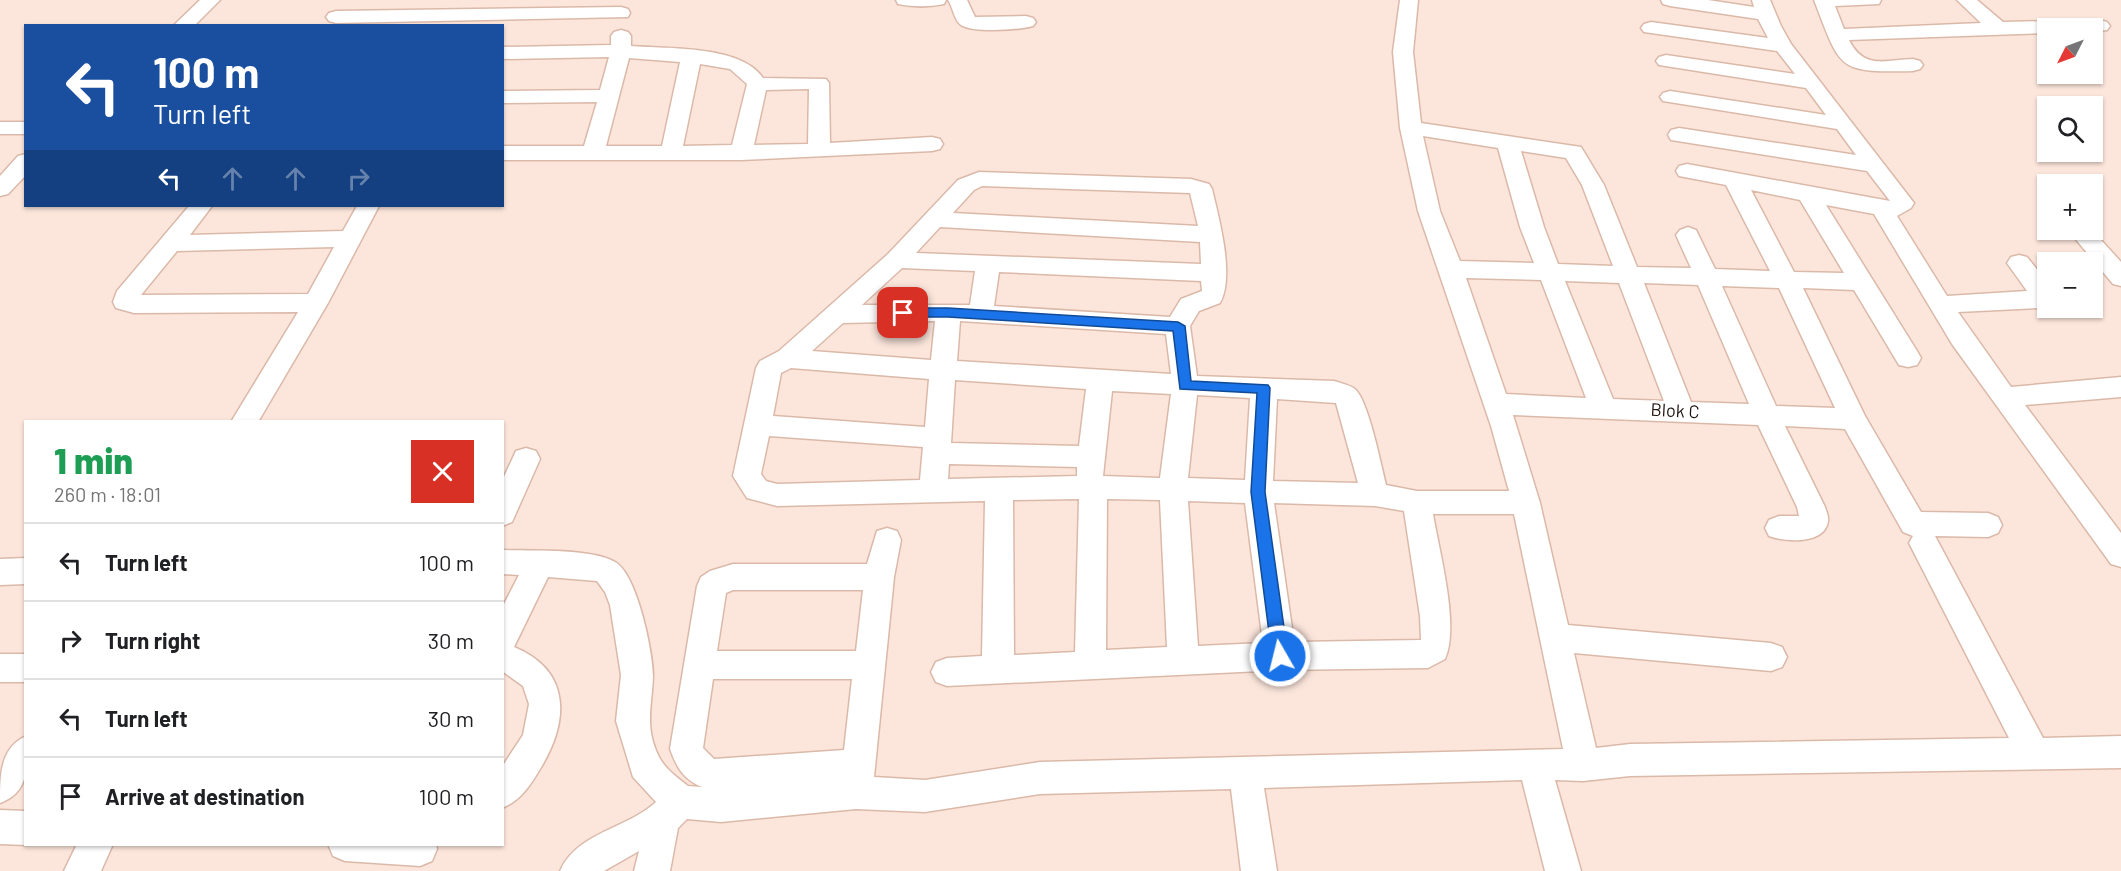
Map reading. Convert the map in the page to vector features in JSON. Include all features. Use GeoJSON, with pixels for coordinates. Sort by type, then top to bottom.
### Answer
{"type":"FeatureCollection","features":[{"type":"Feature","properties":{"kind":"street"},"geometry":{"type":"LineString","coordinates":[[184,24],[211,0]]}},
{"type":"Feature","properties":{"kind":"street"},"geometry":{"type":"LineString","coordinates":[[332,21],[349,0]]}},
{"type":"Feature","properties":{"kind":"street"},"geometry":{"type":"LineString","coordinates":[[905,0],[937,0]]}},
{"type":"Feature","properties":{"kind":"street"},"geometry":{"type":"LineString","coordinates":[[957,0],[961,3],[966,18],[974,23],[1026,22]]}},
{"type":"Feature","properties":{"kind":"street"},"geometry":{"type":"LineString","coordinates":[[1409,0],[1403,52],[1412,128],[1429,211],[1496,404],[1526,503],[1582,765]]}},
{"type":"Feature","properties":{"kind":"street"},"geometry":{"type":"LineString","coordinates":[[1670,0],[1763,7],[1780,45],[1812,83],[1903,203],[1900,207],[1879,207],[1687,171]]}},
{"type":"Feature","properties":{"kind":"street"},"geometry":{"type":"LineString","coordinates":[[1872,0],[1823,0],[1837,35],[1851,60],[1865,66],[1912,65]]}},
{"type":"Feature","properties":{"kind":"street"},"geometry":{"type":"LineString","coordinates":[[1966,0],[1998,28]]}},
{"type":"Feature","properties":{"kind":"street"},"geometry":{"type":"LineString","coordinates":[[332,21],[620,7],[621,51],[593,154]]}},
{"type":"Feature","properties":{"kind":"street"},"geometry":{"type":"LineString","coordinates":[[1837,35],[2037,27]]}},
{"type":"Feature","properties":{"kind":"street"},"geometry":{"type":"LineString","coordinates":[[1651,28],[1780,45]]}},
{"type":"Feature","properties":{"kind":"street"},"geometry":{"type":"LineString","coordinates":[[504,53],[621,51],[731,61],[750,71],[757,84],[741,153]]}},
{"type":"Feature","properties":{"kind":"street"},"geometry":{"type":"LineString","coordinates":[[671,153],[691,57]]}},
{"type":"Feature","properties":{"kind":"street"},"geometry":{"type":"LineString","coordinates":[[1666,61],[1812,83]]}},
{"type":"Feature","properties":{"kind":"street"},"geometry":{"type":"LineString","coordinates":[[757,84],[819,83],[819,150]]}},
{"type":"Feature","properties":{"kind":"street"},"geometry":{"type":"LineString","coordinates":[[1670,97],[1843,124]]}},
{"type":"Feature","properties":{"kind":"street"},"geometry":{"type":"LineString","coordinates":[[504,103],[607,102]]}},
{"type":"Feature","properties":{"kind":"street"},"geometry":{"type":"LineString","coordinates":[[0,128],[24,128]]}},
{"type":"Feature","properties":{"kind":"street"},"geometry":{"type":"LineString","coordinates":[[1412,128],[1574,152],[1593,185],[1681,410]]}},
{"type":"Feature","properties":{"kind":"street"},"geometry":{"type":"LineString","coordinates":[[1679,135],[1874,165]]}},
{"type":"Feature","properties":{"kind":"street"},"geometry":{"type":"LineString","coordinates":[[504,153],[741,153],[932,144]]}},
{"type":"Feature","properties":{"kind":"street"},"geometry":{"type":"LineString","coordinates":[[1508,144],[1532,227],[1604,408]]}},
{"type":"Feature","properties":{"kind":"street"},"geometry":{"type":"LineString","coordinates":[[0,189],[24,163]]}},
{"type":"Feature","properties":{"kind":"street"},"geometry":{"type":"LineString","coordinates":[[788,358],[896,260],[966,185],[979,178],[1191,186],[1201,189],[1211,235],[1214,291],[1211,297],[1190,305],[1178,326],[1185,386],[1173,489],[1183,661]]}},
{"type":"Feature","properties":{"kind":"street"},"geometry":{"type":"LineString","coordinates":[[1734,180],[1787,280],[1853,419],[1913,524],[1988,525]]}},
{"type":"Feature","properties":{"kind":"street"},"geometry":{"type":"LineString","coordinates":[[1808,194],[1908,358]]}},
{"type":"Feature","properties":{"kind":"street"},"geometry":{"type":"LineString","coordinates":[[0,195],[24,196]]}},
{"type":"Feature","properties":{"kind":"street"},"geometry":{"type":"LineString","coordinates":[[200,207],[126,297],[126,302],[134,304],[316,303]]}},
{"type":"Feature","properties":{"kind":"street"},"geometry":{"type":"LineString","coordinates":[[245,420],[316,303],[367,207]]}},
{"type":"Feature","properties":{"kind":"street"},"geometry":{"type":"LineString","coordinates":[[1885,215],[1939,305],[2121,555]]}},
{"type":"Feature","properties":{"kind":"street"},"geometry":{"type":"LineString","coordinates":[[933,219],[1211,235]]}},
{"type":"Feature","properties":{"kind":"street"},"geometry":{"type":"LineString","coordinates":[[1688,235],[1767,416],[1811,507],[1814,521],[1803,529],[1779,528]]}},
{"type":"Feature","properties":{"kind":"street"},"geometry":{"type":"LineString","coordinates":[[172,243],[351,239]]}},
{"type":"Feature","properties":{"kind":"street"},"geometry":{"type":"LineString","coordinates":[[2089,240],[2121,278]]}},
{"type":"Feature","properties":{"kind":"street"},"geometry":{"type":"LineString","coordinates":[[896,260],[1214,273]]}},
{"type":"Feature","properties":{"kind":"street"},"geometry":{"type":"LineString","coordinates":[[1939,305],[2038,299],[2044,296],[2019,263]]}},
{"type":"Feature","properties":{"kind":"street"},"geometry":{"type":"LineString","coordinates":[[981,314],[987,265]]}},
{"type":"Feature","properties":{"kind":"street"},"geometry":{"type":"LineString","coordinates":[[1451,269],[1863,282]]}},
{"type":"Feature","properties":{"kind":"street"},"geometry":{"type":"LineString","coordinates":[[835,314],[948,312],[1178,326]]}},
{"type":"Feature","properties":{"kind":"street"},"geometry":{"type":"LineString","coordinates":[[933,491],[948,312]]}},
{"type":"Feature","properties":{"kind":"street"},"geometry":{"type":"LineString","coordinates":[[1375,495],[1351,406],[1346,396],[1334,391],[1185,386],[943,371],[788,358],[778,361],[769,368],[747,476],[757,490],[777,495],[1091,487],[1375,495],[1417,502],[1526,503]]}},
{"type":"Feature","properties":{"kind":"street"},"geometry":{"type":"LineString","coordinates":[[1090,665],[1091,457],[1100,379]]}},
{"type":"Feature","properties":{"kind":"street"},"geometry":{"type":"LineString","coordinates":[[2005,397],[2121,387]]}},
{"type":"Feature","properties":{"kind":"street"},"geometry":{"type":"LineString","coordinates":[[1264,388],[1258,492],[1280,656]]}},
{"type":"Feature","properties":{"kind":"street","name":"Blok C"},"geometry":{"type":"LineString","coordinates":[[1496,404],[1853,419]]}},
{"type":"Feature","properties":{"kind":"street"},"geometry":{"type":"LineString","coordinates":[[758,425],[937,446],[1091,457]]}},
{"type":"Feature","properties":{"kind":"street"},"geometry":{"type":"LineString","coordinates":[[504,509],[526,459]]}},
{"type":"Feature","properties":{"kind":"street"},"geometry":{"type":"LineString","coordinates":[[998,669],[999,491]]}},
{"type":"Feature","properties":{"kind":"street"},"geometry":{"type":"LineString","coordinates":[[947,672],[1280,656],[1428,654],[1434,649],[1435,616],[1417,502]]}},
{"type":"Feature","properties":{"kind":"street"},"geometry":{"type":"LineString","coordinates":[[858,779],[879,577],[887,540]]}},
{"type":"Feature","properties":{"kind":"street"},"geometry":{"type":"LineString","coordinates":[[1924,543],[2032,752]]}},
{"type":"Feature","properties":{"kind":"street"},"geometry":{"type":"LineString","coordinates":[[504,562],[585,566],[606,571],[618,586],[625,605],[637,675],[632,721],[645,766],[660,784],[672,811],[652,871]]}},
{"type":"Feature","properties":{"kind":"street"},"geometry":{"type":"LineString","coordinates":[[504,636],[540,563]]}},
{"type":"Feature","properties":{"kind":"street"},"geometry":{"type":"LineString","coordinates":[[0,572],[24,571]]}},
{"type":"Feature","properties":{"kind":"street"},"geometry":{"type":"LineString","coordinates":[[879,577],[733,577],[721,580],[712,586],[686,749],[689,758],[699,771],[713,775],[858,779],[925,796],[1040,778],[1533,764],[1582,765],[1630,760],[2121,752]]}},
{"type":"Feature","properties":{"kind":"street"},"geometry":{"type":"LineString","coordinates":[[1555,638],[1771,657]]}},
{"type":"Feature","properties":{"kind":"street"},"geometry":{"type":"LineString","coordinates":[[504,657],[522,665],[536,677],[543,691],[545,707],[541,732],[531,757],[517,778],[504,790]]}},
{"type":"Feature","properties":{"kind":"street"},"geometry":{"type":"LineString","coordinates":[[700,665],[871,665]]}},
{"type":"Feature","properties":{"kind":"street"},"geometry":{"type":"LineString","coordinates":[[0,668],[24,668]]}},
{"type":"Feature","properties":{"kind":"street"},"geometry":{"type":"LineString","coordinates":[[0,787],[24,754]]}},
{"type":"Feature","properties":{"kind":"street"},"geometry":{"type":"LineString","coordinates":[[1533,764],[1545,799],[1563,871]]}},
{"type":"Feature","properties":{"kind":"street"},"geometry":{"type":"LineString","coordinates":[[1245,772],[1259,871]]}},
{"type":"Feature","properties":{"kind":"street"},"geometry":{"type":"LineString","coordinates":[[578,871],[593,857],[672,811],[721,805],[858,779]]}},
{"type":"Feature","properties":{"kind":"street"},"geometry":{"type":"LineString","coordinates":[[0,827],[24,828]]}},
{"type":"Feature","properties":{"kind":"street"},"geometry":{"type":"LineString","coordinates":[[82,871],[95,846]]}},
{"type":"Feature","properties":{"kind":"street"},"geometry":{"type":"LineString","coordinates":[[358,846],[419,855]]}},
{"type":"Feature","properties":{"kind":"route"},"geometry":{"type":"LineString","coordinates":[[903,313],[948,312],[1178,326],[1185,386],[1264,388],[1258,492],[1280,656]]}}]}
